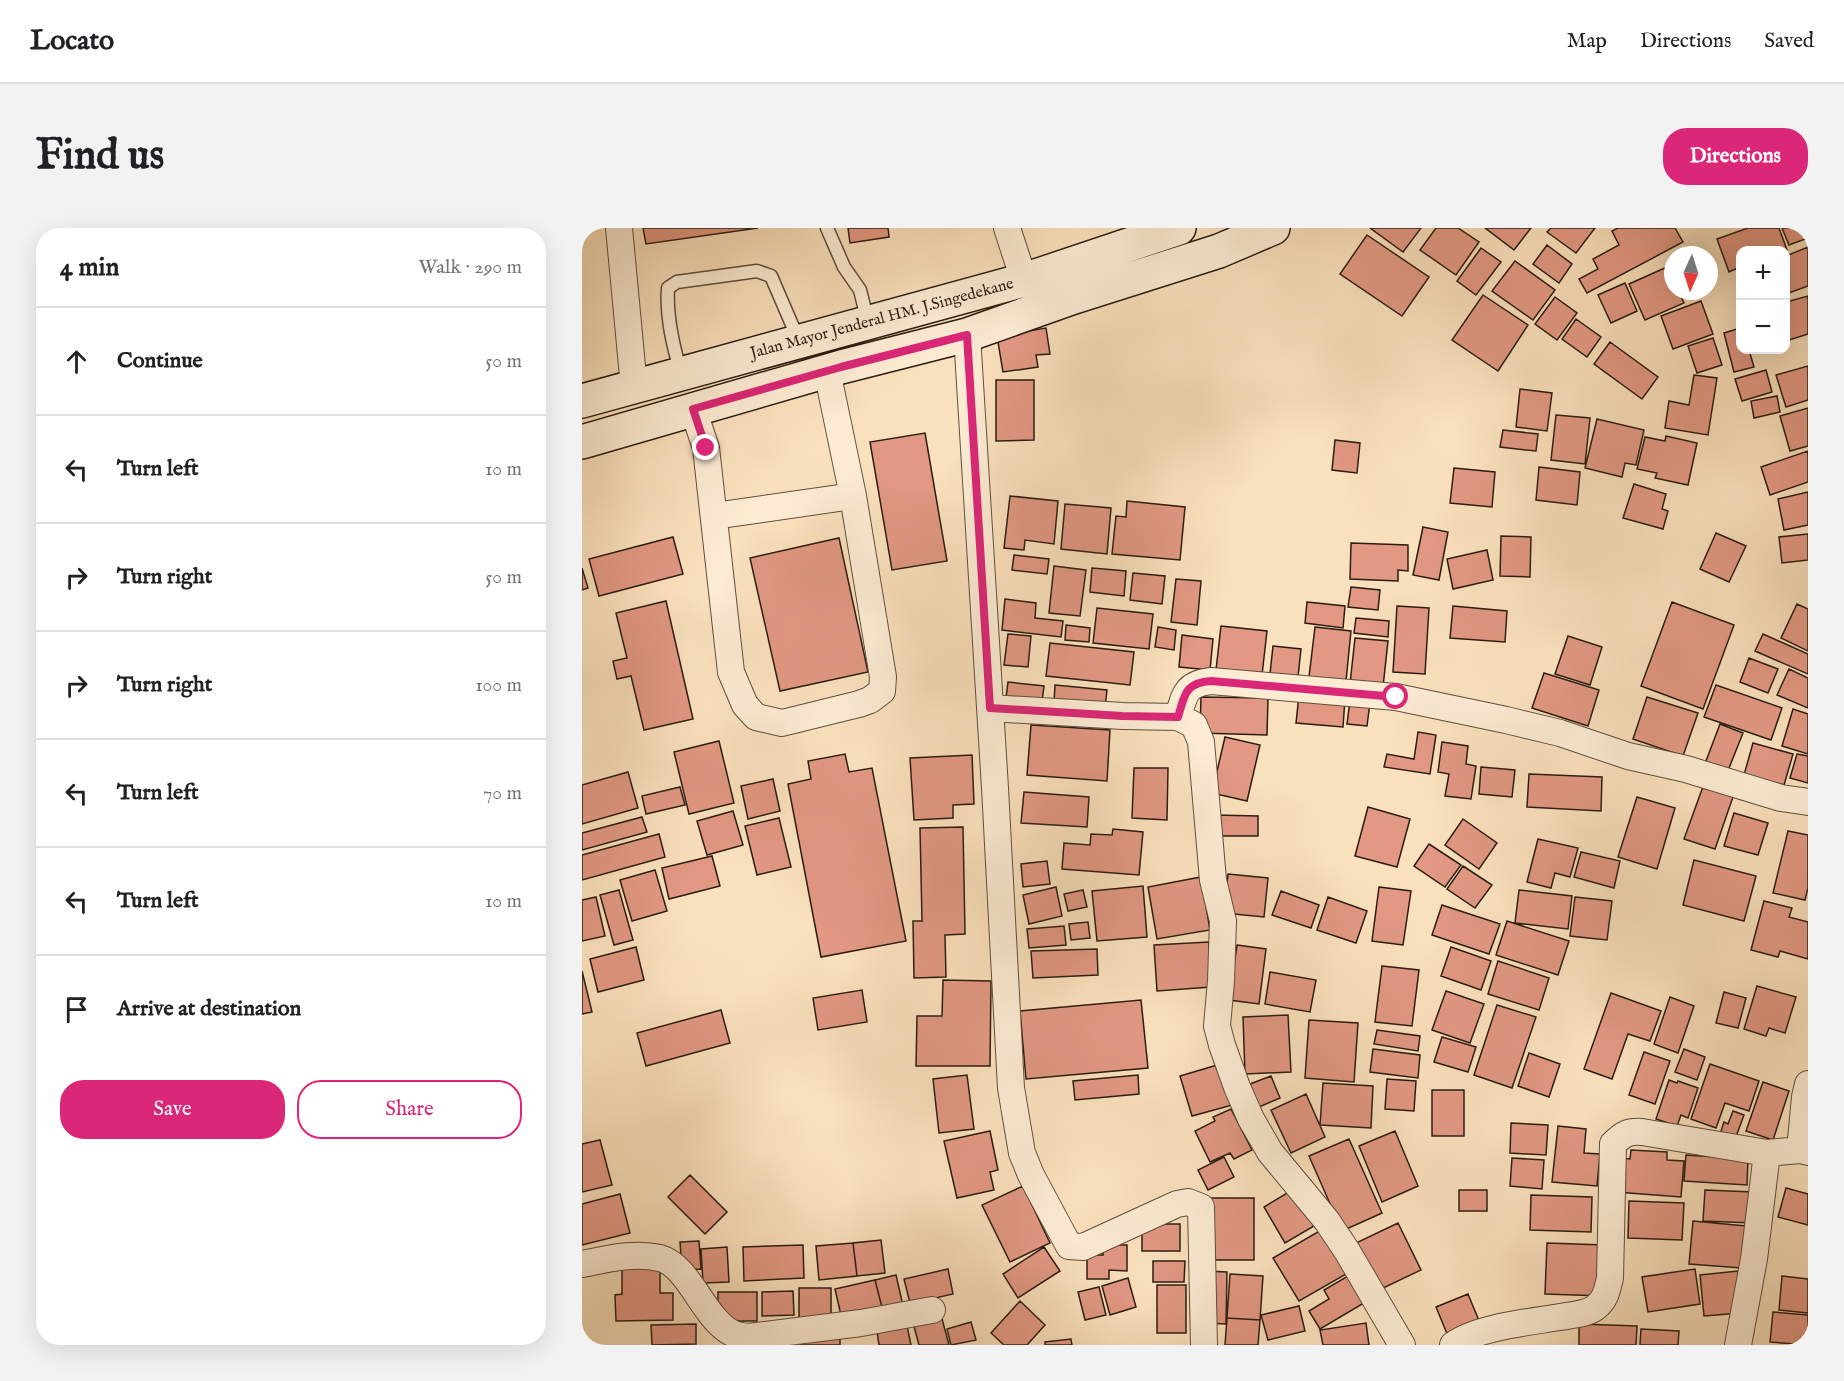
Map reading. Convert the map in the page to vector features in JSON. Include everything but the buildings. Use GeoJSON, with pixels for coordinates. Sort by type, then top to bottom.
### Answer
{"type":"FeatureCollection","features":[{"type":"Feature","properties":{"kind":"main road","name":"Jalan Mayor Jenderal HM. J.Singedekane"},"geometry":{"type":"LineString","coordinates":[[582,401],[1024,280],[1179,228]]}},
{"type":"Feature","properties":{"kind":"main road","name":"Jalan Mayor Jenderal HM. J.Singedekane"},"geometry":{"type":"LineString","coordinates":[[582,442],[841,367],[967,335],[1074,297],[1219,251],[1273,228]]}},
{"type":"Feature","properties":{"kind":"street"},"geometry":{"type":"LineString","coordinates":[[619,228],[634,387]]}},
{"type":"Feature","properties":{"kind":"street"},"geometry":{"type":"LineString","coordinates":[[1007,228],[1024,280]]}},
{"type":"Feature","properties":{"kind":"street"},"geometry":{"type":"LineString","coordinates":[[967,335],[1011,1088],[1022,1153],[1031,1175],[1069,1246],[1083,1247],[1177,1204],[1188,1202],[1201,1207],[1204,1345]]}},
{"type":"Feature","properties":{"kind":"street"},"geometry":{"type":"LineString","coordinates":[[693,409],[706,448],[731,672],[745,705],[756,717],[782,723],[859,704],[870,700],[882,691],[883,677],[853,496],[827,372]]}},
{"type":"Feature","properties":{"kind":"street"},"geometry":{"type":"LineString","coordinates":[[714,516],[853,496]]}},
{"type":"Feature","properties":{"kind":"street"},"geometry":{"type":"LineString","coordinates":[[1178,717],[1185,694],[1193,684],[1211,681],[1396,697],[1517,722],[1628,756],[1686,769],[1782,798],[1808,802]]}},
{"type":"Feature","properties":{"kind":"street"},"geometry":{"type":"LineString","coordinates":[[990,708],[1178,717],[1194,724],[1201,742],[1213,880],[1223,921],[1217,1026],[1222,1045],[1251,1119],[1270,1152],[1327,1221],[1402,1345]]}},
{"type":"Feature","properties":{"kind":"street"},"geometry":{"type":"LineString","coordinates":[[1453,1345],[1461,1339],[1503,1327],[1594,1309],[1606,1297],[1610,1278],[1613,1144],[1624,1134],[1631,1131],[1642,1132],[1767,1153],[1804,1151],[1805,1097],[1808,1084]]}},
{"type":"Feature","properties":{"kind":"street"},"geometry":{"type":"LineString","coordinates":[[1737,1345],[1754,1259],[1767,1153]]}},
{"type":"Feature","properties":{"kind":"street"},"geometry":{"type":"LineString","coordinates":[[582,1264],[634,1255],[662,1259],[675,1266],[721,1325],[734,1334],[748,1337],[861,1323],[932,1310]]}},
{"type":"Feature","properties":{"kind":"lane"},"geometry":{"type":"LineString","coordinates":[[827,228],[844,267],[860,290],[868,323]]}},
{"type":"Feature","properties":{"kind":"lane"},"geometry":{"type":"LineString","coordinates":[[681,375],[671,339],[667,298],[668,288],[677,282],[757,271],[771,276],[799,342]]}},
{"type":"Feature","properties":{"kind":"route"},"geometry":{"type":"LineString","coordinates":[[706,448],[693,409],[841,367],[967,335],[990,708],[1178,717],[1185,694],[1193,684],[1211,681],[1396,697]]}}]}
